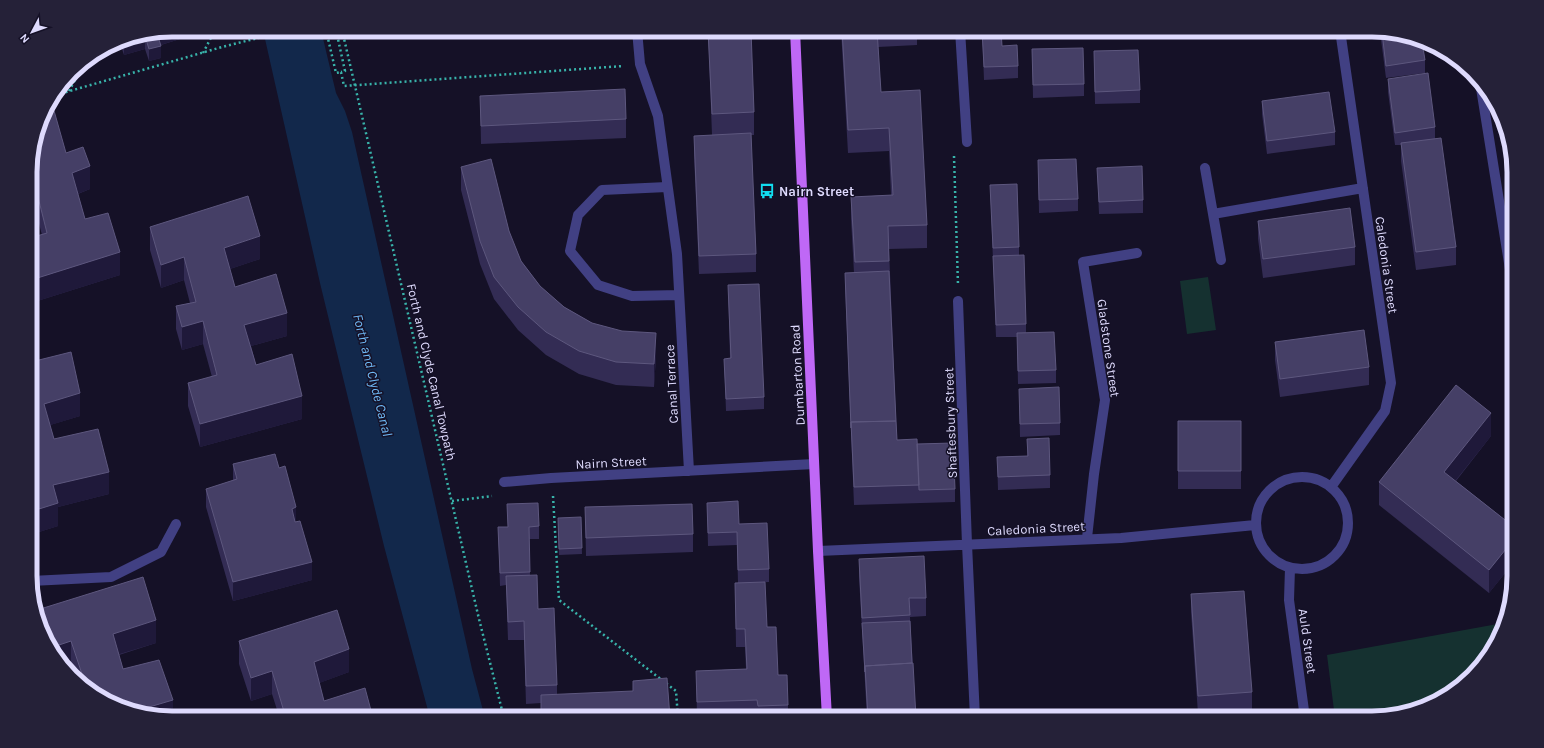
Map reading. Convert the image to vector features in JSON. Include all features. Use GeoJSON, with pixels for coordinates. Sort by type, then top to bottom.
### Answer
{"type":"FeatureCollection","features":[{"type":"Feature","properties":{"kind":"main road","name":"Dumbarton Road"},"geometry":{"type":"LineString","coordinates":[[795,37],[827,711]]}},
{"type":"Feature","properties":{"kind":"street","name":"Canal Terrace"},"geometry":{"type":"LineString","coordinates":[[638,37],[640,64],[658,116],[677,254],[689,472]]}},
{"type":"Feature","properties":{"kind":"street"},"geometry":{"type":"LineString","coordinates":[[960,37],[967,142]]}},
{"type":"Feature","properties":{"kind":"street","name":"Caledonia Street"},"geometry":{"type":"LineString","coordinates":[[1330,487],[1385,411],[1391,383],[1341,37]]}},
{"type":"Feature","properties":{"kind":"street"},"geometry":{"type":"LineString","coordinates":[[1482,94],[1507,251]]}},
{"type":"Feature","properties":{"kind":"street"},"geometry":{"type":"LineString","coordinates":[[1206,168],[1221,260]]}},
{"type":"Feature","properties":{"kind":"street"},"geometry":{"type":"LineString","coordinates":[[667,187],[602,190],[578,215],[570,251],[598,285],[632,296],[679,295]]}},
{"type":"Feature","properties":{"kind":"street"},"geometry":{"type":"LineString","coordinates":[[1213,214],[1363,188]]}},
{"type":"Feature","properties":{"kind":"street","name":"Gladstone Street"},"geometry":{"type":"LineString","coordinates":[[1087,538],[1094,474],[1105,400],[1084,262],[1137,253]]}},
{"type":"Feature","properties":{"kind":"street","name":"Shaftesbury Street"},"geometry":{"type":"LineString","coordinates":[[958,301],[975,711]]}},
{"type":"Feature","properties":{"kind":"street","name":"Nairn Street"},"geometry":{"type":"LineString","coordinates":[[504,482],[551,478],[689,472],[814,464]]}},
{"type":"Feature","properties":{"kind":"street"},"geometry":{"type":"LineString","coordinates":[[1302,477],[1317,479],[1330,487],[1341,499],[1347,513],[1347,529],[1343,544],[1334,556],[1321,565],[1306,569],[1290,568],[1276,562],[1266,552],[1258,540],[1255,525],[1257,510],[1264,496],[1274,486],[1288,479],[1302,477]]}},
{"type":"Feature","properties":{"kind":"street"},"geometry":{"type":"LineString","coordinates":[[37,581],[111,577],[162,552],[176,524]]}},
{"type":"Feature","properties":{"kind":"street","name":"Caledonia Street"},"geometry":{"type":"LineString","coordinates":[[818,550],[1087,538],[1121,538],[1255,525]]}},
{"type":"Feature","properties":{"kind":"street","name":"Auld Street"},"geometry":{"type":"LineString","coordinates":[[1290,568],[1289,600],[1304,711]]}},
{"type":"Feature","properties":{"kind":"path"},"geometry":{"type":"LineString","coordinates":[[203,53],[211,37]]}},
{"type":"Feature","properties":{"kind":"path"},"geometry":{"type":"LineString","coordinates":[[63,93],[262,37]]}},
{"type":"Feature","properties":{"kind":"path"},"geometry":{"type":"LineString","coordinates":[[328,37],[336,73],[345,71],[338,37]]}},
{"type":"Feature","properties":{"kind":"path","name":"Forth and Clyde Canal Towpath"},"geometry":{"type":"LineString","coordinates":[[344,37],[502,711]]}},
{"type":"Feature","properties":{"kind":"path"},"geometry":{"type":"LineString","coordinates":[[341,72],[344,86],[640,64]]}},
{"type":"Feature","properties":{"kind":"path"},"geometry":{"type":"LineString","coordinates":[[69,91],[78,74]]}},
{"type":"Feature","properties":{"kind":"path"},"geometry":{"type":"LineString","coordinates":[[958,301],[954,148],[967,142]]}},
{"type":"Feature","properties":{"kind":"path"},"geometry":{"type":"LineString","coordinates":[[551,478],[559,600],[676,691],[677,711]]}},
{"type":"Feature","properties":{"kind":"path"},"geometry":{"type":"LineString","coordinates":[[452,501],[492,496],[504,482]]}},
{"type":"Feature","properties":{"kind":"green space"},"geometry":{"type":"Polygon","coordinates":[[[1208,277],[1216,330],[1187,334],[1180,281],[1208,277]]]}},
{"type":"Feature","properties":{"kind":"green space"},"geometry":{"type":"Polygon","coordinates":[[[1498,624],[1489,644],[1468,672],[1440,693],[1416,704],[1398,708],[1381,711],[1334,711],[1327,655],[1498,624]]]}},
{"type":"Feature","properties":{"kind":"water","name":"Forth and Clyde Canal"},"geometry":{"type":"Polygon","coordinates":[[[265,37],[323,37],[336,93],[345,111],[352,132],[472,669],[483,711],[428,711],[384,546],[320,283],[265,37]]]}},
{"type":"Feature","properties":{"kind":"building"},"geometry":{"type":"Polygon","coordinates":[[[708,37],[751,37],[754,112],[712,114],[708,37]]]}},
{"type":"Feature","properties":{"kind":"building"},"geometry":{"type":"Polygon","coordinates":[[[842,37],[877,37],[881,92],[920,90],[927,225],[888,226],[889,261],[855,262],[851,197],[893,195],[889,128],[848,130],[842,37]]]}},
{"type":"Feature","properties":{"kind":"building"},"geometry":{"type":"Polygon","coordinates":[[[982,37],[1001,37],[1002,46],[1017,45],[1018,66],[984,67],[982,37]]]}},
{"type":"Feature","properties":{"kind":"building"},"geometry":{"type":"Polygon","coordinates":[[[158,38],[161,46],[149,49],[146,40],[158,38]]]}},
{"type":"Feature","properties":{"kind":"building"},"geometry":{"type":"Polygon","coordinates":[[[1383,38],[1423,47],[1425,60],[1386,66],[1383,38]]]}},
{"type":"Feature","properties":{"kind":"building"},"geometry":{"type":"Polygon","coordinates":[[[1083,48],[1084,84],[1033,85],[1032,49],[1083,48]]]}},
{"type":"Feature","properties":{"kind":"building"},"geometry":{"type":"Polygon","coordinates":[[[1138,50],[1140,90],[1095,92],[1094,51],[1138,50]]]}},
{"type":"Feature","properties":{"kind":"building"},"geometry":{"type":"Polygon","coordinates":[[[1428,73],[1435,127],[1395,133],[1388,79],[1428,73]]]}},
{"type":"Feature","properties":{"kind":"building"},"geometry":{"type":"Polygon","coordinates":[[[625,89],[626,119],[481,126],[480,96],[625,89]]]}},
{"type":"Feature","properties":{"kind":"building"},"geometry":{"type":"Polygon","coordinates":[[[1329,92],[1335,132],[1267,141],[1262,101],[1329,92]]]}},
{"type":"Feature","properties":{"kind":"building"},"geometry":{"type":"Polygon","coordinates":[[[53,108],[66,153],[83,147],[90,166],[72,173],[85,219],[108,213],[120,252],[37,278],[37,236],[47,233],[37,193],[37,163],[42,137],[47,120],[53,108]]]}},
{"type":"Feature","properties":{"kind":"building"},"geometry":{"type":"Polygon","coordinates":[[[751,133],[756,254],[699,256],[694,136],[751,133]]]}},
{"type":"Feature","properties":{"kind":"building"},"geometry":{"type":"Polygon","coordinates":[[[1441,138],[1456,247],[1416,252],[1401,143],[1441,138]]]}},
{"type":"Feature","properties":{"kind":"building"},"geometry":{"type":"Polygon","coordinates":[[[491,159],[509,231],[521,261],[540,286],[564,307],[592,323],[622,331],[656,333],[654,364],[616,362],[579,351],[546,332],[518,307],[494,277],[480,241],[461,167],[491,159]]]}},
{"type":"Feature","properties":{"kind":"building"},"geometry":{"type":"Polygon","coordinates":[[[1076,159],[1078,199],[1039,200],[1038,160],[1076,159]]]}},
{"type":"Feature","properties":{"kind":"building"},"geometry":{"type":"Polygon","coordinates":[[[1142,166],[1143,200],[1099,202],[1097,168],[1142,166]]]}},
{"type":"Feature","properties":{"kind":"building"},"geometry":{"type":"Polygon","coordinates":[[[1017,184],[1019,247],[993,248],[990,185],[1017,184]]]}},
{"type":"Feature","properties":{"kind":"building"},"geometry":{"type":"Polygon","coordinates":[[[248,196],[260,236],[224,248],[235,287],[276,274],[287,313],[244,325],[256,365],[292,354],[302,396],[200,424],[188,383],[217,375],[203,321],[182,327],[176,306],[196,302],[184,257],[161,265],[150,227],[248,196]]]}},
{"type":"Feature","properties":{"kind":"building"},"geometry":{"type":"Polygon","coordinates":[[[1350,208],[1355,247],[1263,259],[1258,221],[1350,208]]]}},
{"type":"Feature","properties":{"kind":"building"},"geometry":{"type":"Polygon","coordinates":[[[1024,255],[1026,324],[996,325],[993,256],[1024,255]]]}},
{"type":"Feature","properties":{"kind":"building"},"geometry":{"type":"Polygon","coordinates":[[[889,271],[896,421],[851,422],[851,428],[845,273],[889,271]]]}},
{"type":"Feature","properties":{"kind":"building"},"geometry":{"type":"Polygon","coordinates":[[[759,284],[764,397],[726,399],[724,359],[731,358],[728,285],[759,284]]]}},
{"type":"Feature","properties":{"kind":"building"},"geometry":{"type":"Polygon","coordinates":[[[1364,330],[1369,367],[1280,379],[1275,342],[1364,330]]]}},
{"type":"Feature","properties":{"kind":"building"},"geometry":{"type":"Polygon","coordinates":[[[1054,332],[1056,370],[1018,371],[1017,333],[1054,332]]]}},
{"type":"Feature","properties":{"kind":"building"},"geometry":{"type":"Polygon","coordinates":[[[71,352],[80,393],[44,404],[54,439],[98,429],[109,472],[53,485],[58,503],[39,509],[37,503],[37,360],[71,352]]]}},
{"type":"Feature","properties":{"kind":"building"},"geometry":{"type":"Polygon","coordinates":[[[1456,385],[1491,413],[1444,472],[1507,522],[1507,548],[1489,570],[1379,482],[1456,385]]]}},
{"type":"Feature","properties":{"kind":"building"},"geometry":{"type":"Polygon","coordinates":[[[1059,387],[1060,423],[1020,424],[1019,389],[1059,387]]]}},
{"type":"Feature","properties":{"kind":"building"},"geometry":{"type":"Polygon","coordinates":[[[896,421],[897,440],[917,439],[919,485],[854,487],[851,422],[896,421]]]}},
{"type":"Feature","properties":{"kind":"building"},"geometry":{"type":"Polygon","coordinates":[[[1178,421],[1241,421],[1241,471],[1178,471],[1178,421]]]}},
{"type":"Feature","properties":{"kind":"building"},"geometry":{"type":"Polygon","coordinates":[[[1049,438],[1050,475],[998,477],[997,457],[1028,456],[1027,439],[1049,438]]]}},
{"type":"Feature","properties":{"kind":"building"},"geometry":{"type":"Polygon","coordinates":[[[953,443],[955,489],[919,490],[917,444],[953,443]]]}},
{"type":"Feature","properties":{"kind":"building"},"geometry":{"type":"Polygon","coordinates":[[[275,454],[279,468],[285,466],[296,507],[292,509],[295,522],[300,521],[312,562],[233,582],[206,489],[237,479],[233,464],[275,454]]]}},
{"type":"Feature","properties":{"kind":"building"},"geometry":{"type":"Polygon","coordinates":[[[738,501],[739,524],[767,523],[769,569],[738,570],[737,532],[708,533],[707,503],[738,501]]]}},
{"type":"Feature","properties":{"kind":"building"},"geometry":{"type":"Polygon","coordinates":[[[538,503],[539,526],[529,527],[530,572],[500,573],[498,527],[508,527],[507,504],[538,503]]]}},
{"type":"Feature","properties":{"kind":"building"},"geometry":{"type":"Polygon","coordinates":[[[692,504],[693,534],[586,538],[585,507],[692,504]]]}},
{"type":"Feature","properties":{"kind":"building"},"geometry":{"type":"Polygon","coordinates":[[[581,517],[582,548],[559,549],[558,518],[581,517]]]}},
{"type":"Feature","properties":{"kind":"building"},"geometry":{"type":"Polygon","coordinates":[[[924,556],[926,598],[909,598],[910,615],[862,618],[859,559],[924,556]]]}},
{"type":"Feature","properties":{"kind":"building"},"geometry":{"type":"Polygon","coordinates":[[[537,575],[538,609],[554,608],[557,685],[526,686],[524,621],[508,622],[506,576],[537,575]]]}},
{"type":"Feature","properties":{"kind":"building"},"geometry":{"type":"Polygon","coordinates":[[[143,577],[156,620],[113,634],[123,669],[159,660],[173,700],[146,708],[120,701],[104,693],[83,678],[71,641],[56,646],[47,628],[41,609],[143,577]]]}},
{"type":"Feature","properties":{"kind":"building"},"geometry":{"type":"Polygon","coordinates":[[[765,582],[767,627],[776,627],[778,675],[787,675],[788,705],[758,706],[757,700],[697,702],[696,671],[747,669],[745,629],[736,629],[735,583],[765,582]]]}},
{"type":"Feature","properties":{"kind":"building"},"geometry":{"type":"Polygon","coordinates":[[[1244,591],[1252,692],[1198,696],[1191,594],[1244,591]]]}},
{"type":"Feature","properties":{"kind":"building"},"geometry":{"type":"Polygon","coordinates":[[[337,610],[349,649],[314,662],[324,701],[365,688],[371,711],[284,711],[272,671],[251,678],[239,641],[337,610]]]}},
{"type":"Feature","properties":{"kind":"building"},"geometry":{"type":"Polygon","coordinates":[[[910,621],[912,663],[865,666],[865,672],[862,623],[910,621]]]}},
{"type":"Feature","properties":{"kind":"building"},"geometry":{"type":"Polygon","coordinates":[[[913,663],[916,711],[868,711],[865,666],[913,663]]]}},
{"type":"Feature","properties":{"kind":"building"},"geometry":{"type":"Polygon","coordinates":[[[667,678],[669,711],[541,711],[541,695],[633,691],[633,681],[667,678]]]}},
{"type":"Feature","properties":{"kind":"place","name":"Nairn Street"},"geometry":{"type":"Point","coordinates":[767,191]}}]}
